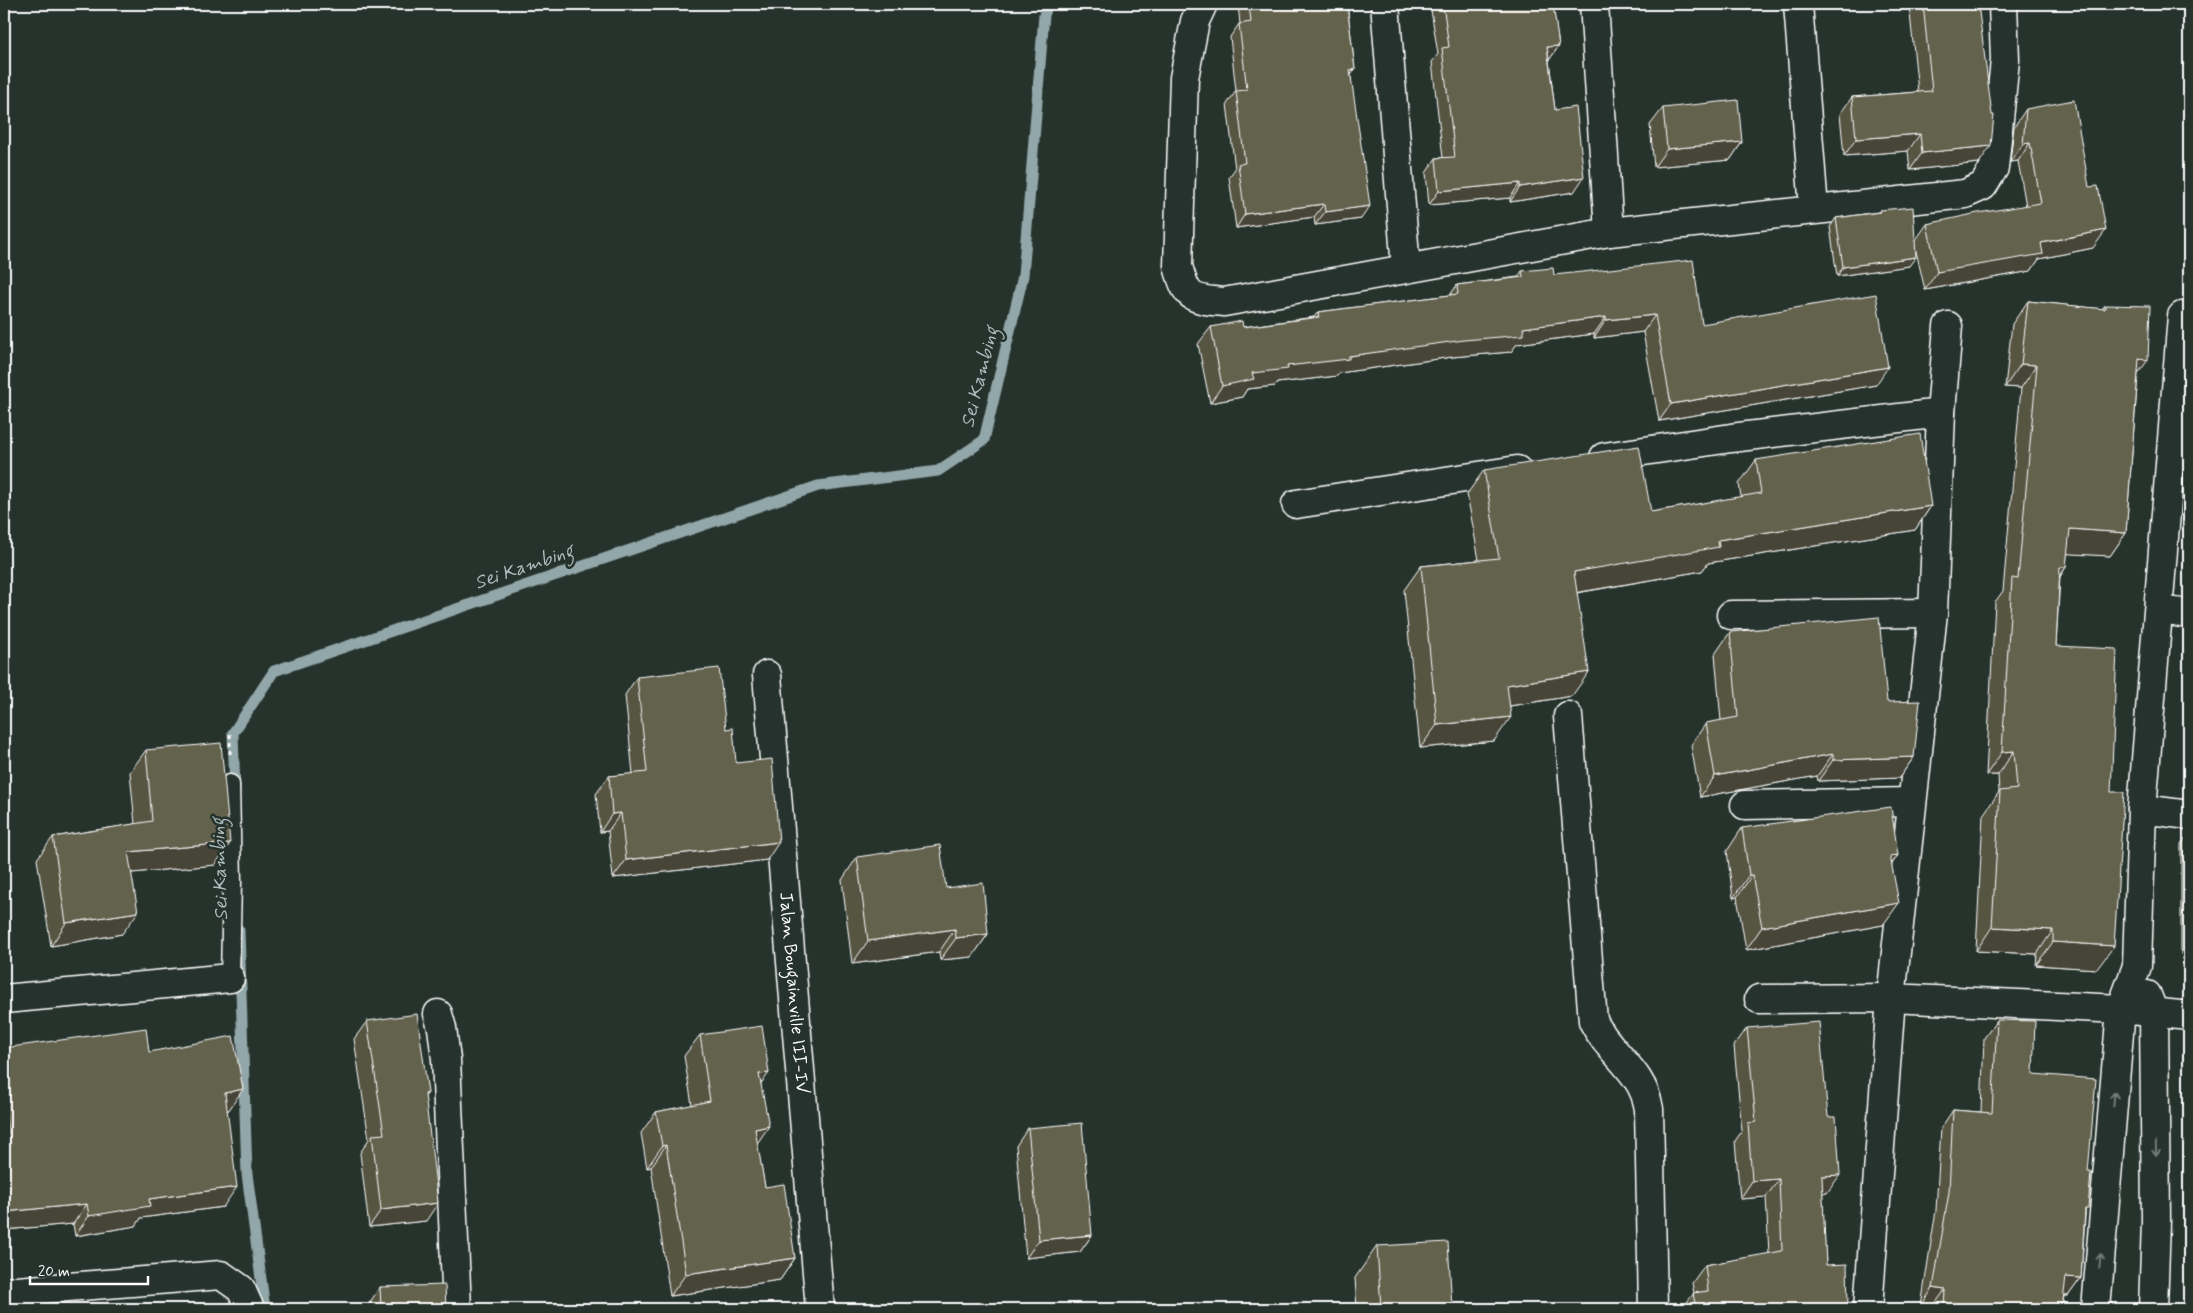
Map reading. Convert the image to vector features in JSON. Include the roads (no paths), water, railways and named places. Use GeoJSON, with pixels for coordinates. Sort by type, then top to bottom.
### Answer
{"type":"FeatureCollection","features":[{"type":"Feature","properties":{"kind":"street"},"geometry":{"type":"LineString","coordinates":[[1203,4],[1194,21],[1184,78],[1178,266],[1182,282],[1187,291],[1197,300],[1224,302],[1609,232],[1965,194],[1982,186],[1994,168],[2005,60],[2003,4]]}},
{"type":"Feature","properties":{"kind":"street"},"geometry":{"type":"LineString","coordinates":[[1385,4],[1406,269]]}},
{"type":"Feature","properties":{"kind":"street"},"geometry":{"type":"LineString","coordinates":[[1594,4],[1609,232]]}},
{"type":"Feature","properties":{"kind":"street"},"geometry":{"type":"LineString","coordinates":[[1798,4],[1814,209]]}},
{"type":"Feature","properties":{"kind":"street"},"geometry":{"type":"LineString","coordinates":[[2096,1309],[2121,1010],[2137,966],[2142,808],[2159,610],[2182,397],[2182,316]]}},
{"type":"Feature","properties":{"kind":"street"},"geometry":{"type":"LineString","coordinates":[[1868,1309],[1891,998],[1933,613],[1941,413],[1948,326]]}},
{"type":"Feature","properties":{"kind":"street"},"geometry":{"type":"LineString","coordinates":[[1582,460],[1731,438],[1941,413]]}},
{"type":"Feature","properties":{"kind":"street"},"geometry":{"type":"LineString","coordinates":[[1296,504],[1543,466]]}},
{"type":"Feature","properties":{"kind":"street"},"geometry":{"type":"LineString","coordinates":[[2159,610],[2189,614]]}},
{"type":"Feature","properties":{"kind":"street"},"geometry":{"type":"LineString","coordinates":[[1731,615],[1933,613]]}},
{"type":"Feature","properties":{"kind":"street","name":"Jalan Bougainville III-IV"},"geometry":{"type":"LineString","coordinates":[[767,675],[820,1309]]}},
{"type":"Feature","properties":{"kind":"street"},"geometry":{"type":"LineString","coordinates":[[1568,716],[1593,1022],[1601,1038],[1641,1081],[1650,1109],[1653,1309]]}},
{"type":"Feature","properties":{"kind":"street"},"geometry":{"type":"LineString","coordinates":[[1745,805],[1912,802]]}},
{"type":"Feature","properties":{"kind":"street"},"geometry":{"type":"LineString","coordinates":[[2142,808],[2189,814]]}},
{"type":"Feature","properties":{"kind":"street"},"geometry":{"type":"LineString","coordinates":[[2137,966],[2154,1013],[2156,1221],[2153,1309]]}},
{"type":"Feature","properties":{"kind":"street"},"geometry":{"type":"LineString","coordinates":[[4,999],[230,978]]}},
{"type":"Feature","properties":{"kind":"street"},"geometry":{"type":"LineString","coordinates":[[1759,999],[1891,998],[2121,1010],[2189,1016]]}},
{"type":"Feature","properties":{"kind":"street"},"geometry":{"type":"LineString","coordinates":[[438,1014],[442,1028],[446,1060],[456,1309]]}},
{"type":"Feature","properties":{"kind":"street"},"geometry":{"type":"LineString","coordinates":[[4,1292],[221,1275],[241,1289],[250,1309]]}},
{"type":"Feature","properties":{"kind":"lane"},"geometry":{"type":"LineString","coordinates":[[230,784],[232,882],[230,978]]}},
{"type":"Feature","properties":{"kind":"waterway","name":"Sei Kambing"},"geometry":{"type":"LineString","coordinates":[[235,791],[233,733],[274,671],[818,486],[938,471],[984,440],[1023,276],[1044,15],[1048,4]]}},
{"type":"Feature","properties":{"kind":"waterway","name":"Sei Kambing"},"geometry":{"type":"LineString","coordinates":[[239,930],[247,1174],[265,1309]]}}]}
